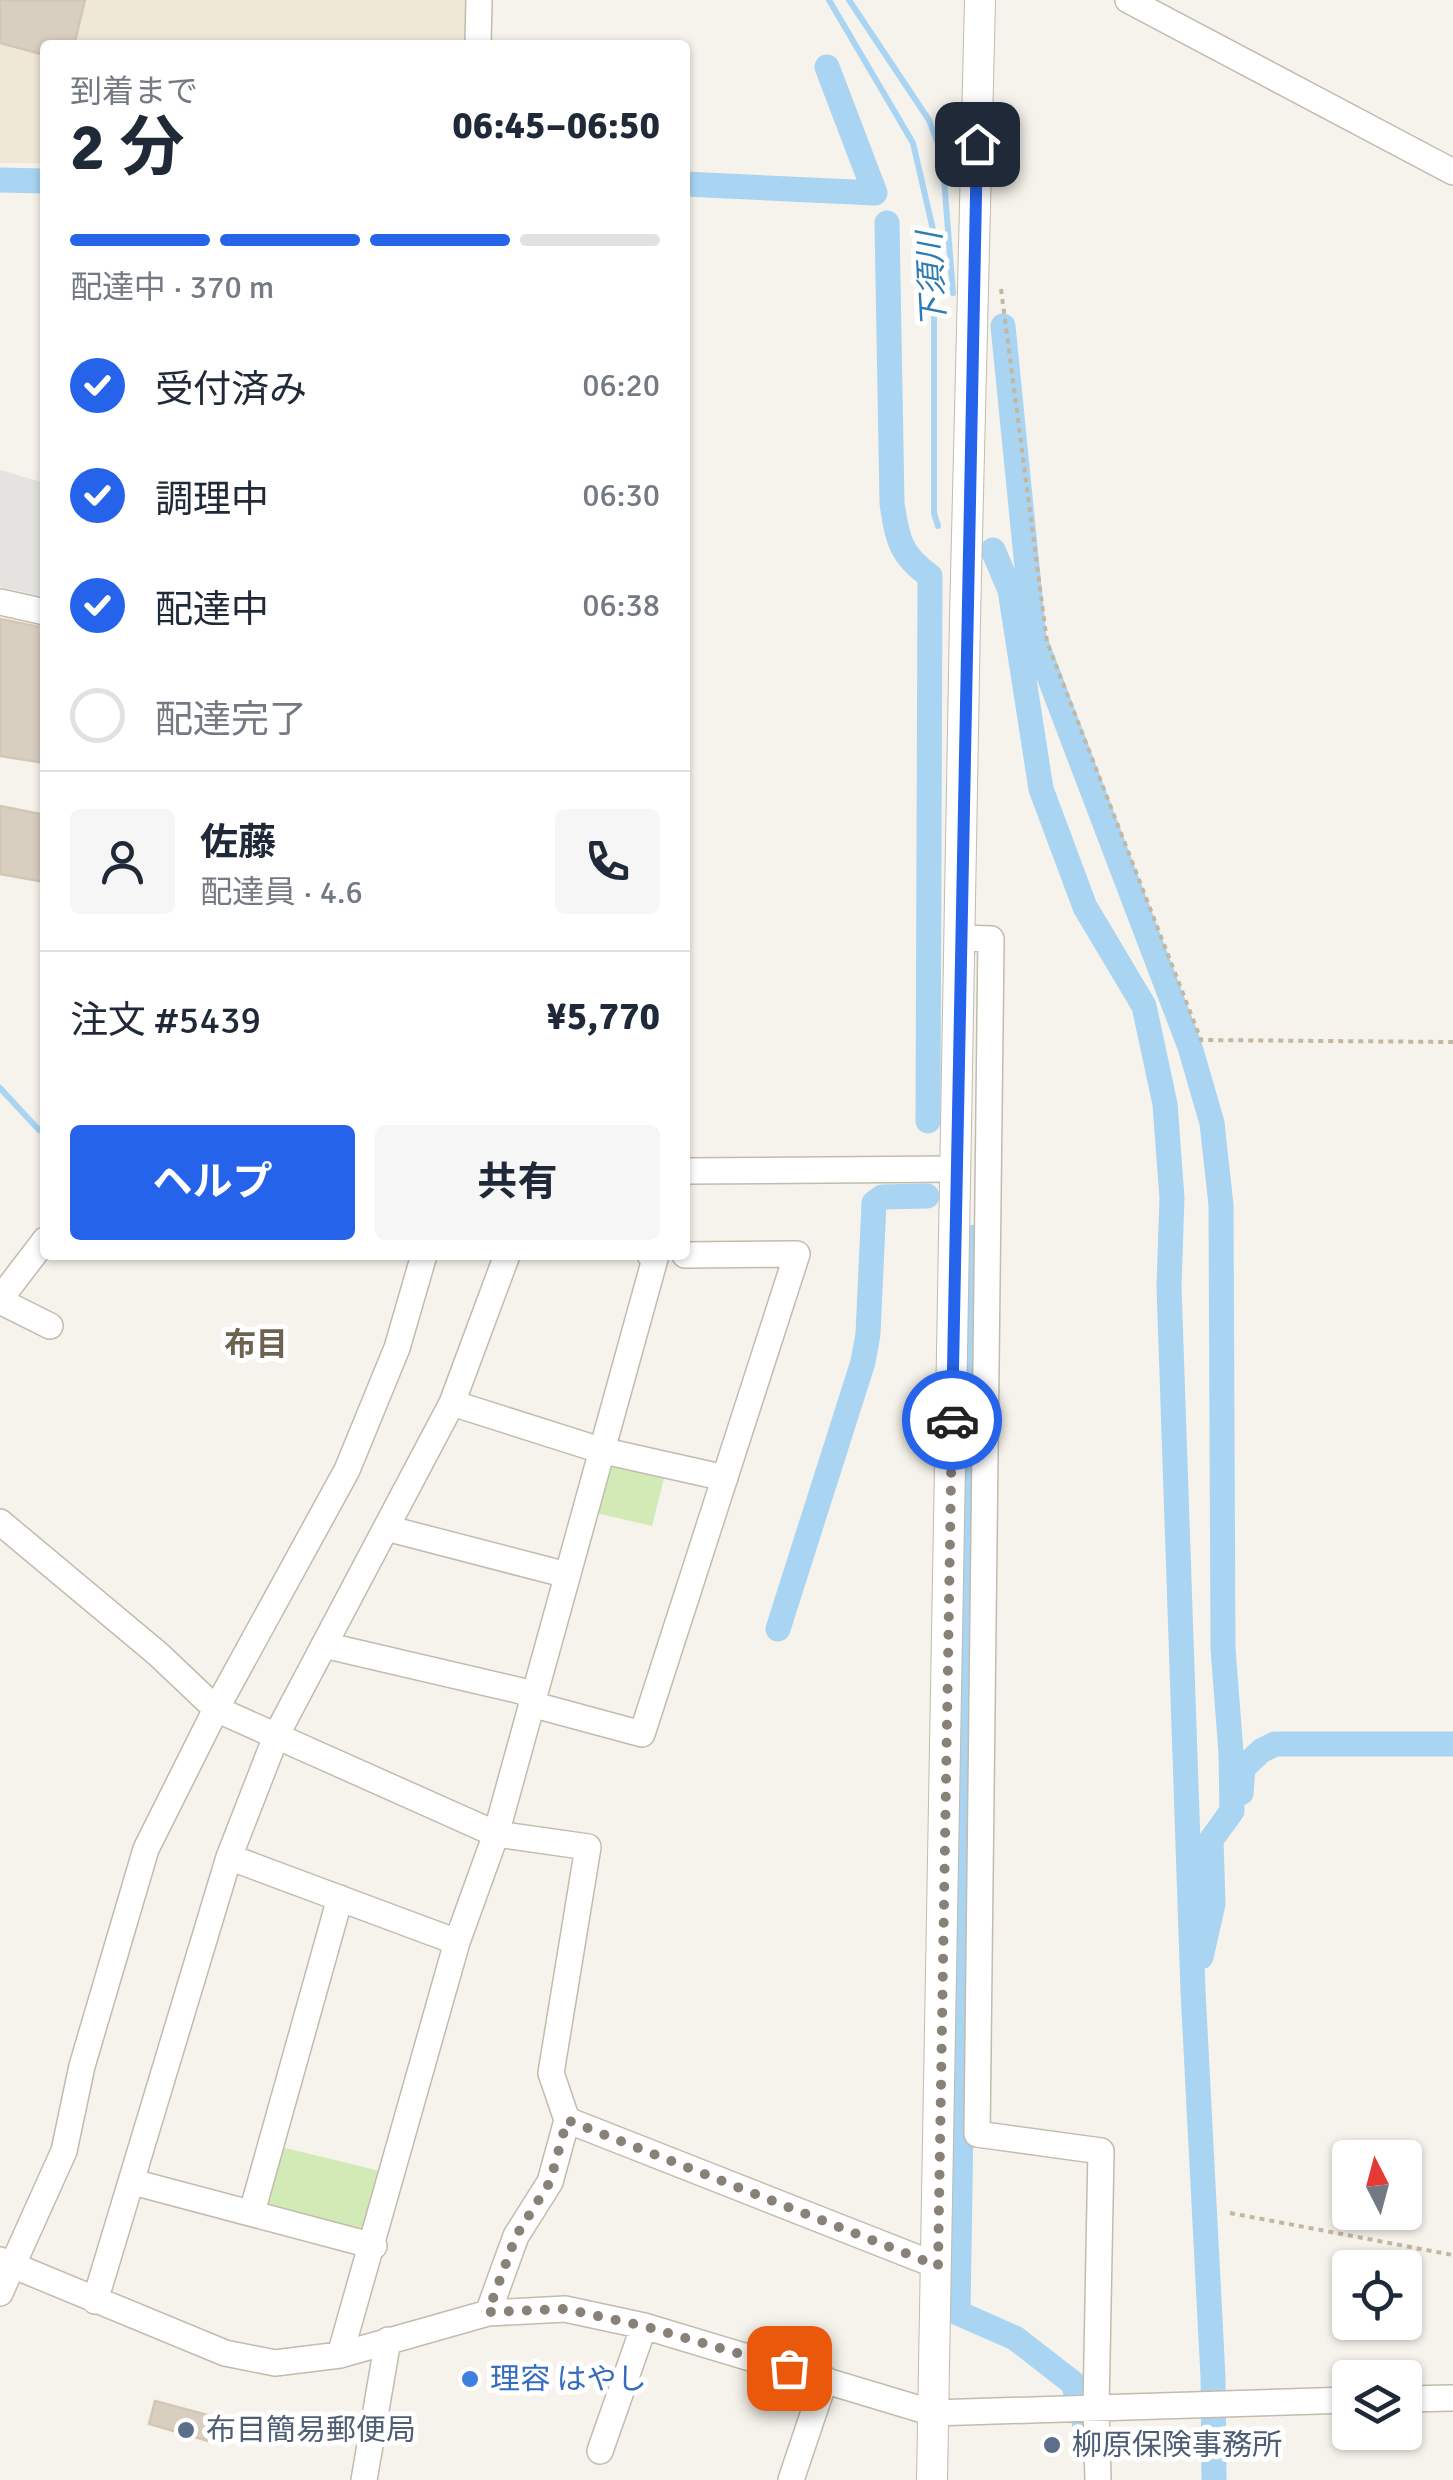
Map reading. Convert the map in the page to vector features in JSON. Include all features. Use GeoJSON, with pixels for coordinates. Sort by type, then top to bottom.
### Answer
{"type":"FeatureCollection","features":[{"type":"Feature","properties":{"kind":"street"},"geometry":{"type":"LineString","coordinates":[[478,40],[479,0]]}},
{"type":"Feature","properties":{"kind":"street"},"geometry":{"type":"LineString","coordinates":[[932,2480],[980,0]]}},
{"type":"Feature","properties":{"kind":"street"},"geometry":{"type":"LineString","coordinates":[[1128,0],[1453,172]]}},
{"type":"Feature","properties":{"kind":"street"},"geometry":{"type":"LineString","coordinates":[[0,602],[40,611]]}},
{"type":"Feature","properties":{"kind":"street"},"geometry":{"type":"LineString","coordinates":[[960,938],[992,938],[977,2134],[1100,2151],[1098,2480]]}},
{"type":"Feature","properties":{"kind":"street"},"geometry":{"type":"LineString","coordinates":[[690,1171],[956,1168]]}},
{"type":"Feature","properties":{"kind":"street"},"geometry":{"type":"LineString","coordinates":[[40,1247],[0,1300],[50,1326]]}},
{"type":"Feature","properties":{"kind":"street"},"geometry":{"type":"LineString","coordinates":[[324,1644],[533,1699],[642,1734],[797,1254],[690,1255]]}},
{"type":"Feature","properties":{"kind":"street"},"geometry":{"type":"LineString","coordinates":[[0,2293],[6,2263],[64,2152],[82,2066],[146,1849],[216,1710],[347,1470],[397,1348],[423,1260]]}},
{"type":"Feature","properties":{"kind":"street"},"geometry":{"type":"LineString","coordinates":[[96,2302],[229,1857],[276,1734],[452,1403],[505,1260]]}},
{"type":"Feature","properties":{"kind":"street"},"geometry":{"type":"LineString","coordinates":[[340,2356],[457,1942],[496,1834],[652,1260]]}},
{"type":"Feature","properties":{"kind":"street"},"geometry":{"type":"LineString","coordinates":[[452,1403],[600,1450],[725,1478]]}},
{"type":"Feature","properties":{"kind":"street"},"geometry":{"type":"LineString","coordinates":[[0,1522],[158,1654],[216,1710],[496,1834],[588,1846],[551,2073],[567,2120],[550,2182],[516,2236],[488,2312]]}},
{"type":"Feature","properties":{"kind":"street"},"geometry":{"type":"LineString","coordinates":[[386,1528],[567,1575]]}},
{"type":"Feature","properties":{"kind":"street"},"geometry":{"type":"LineString","coordinates":[[229,1857],[457,1942]]}},
{"type":"Feature","properties":{"kind":"street"},"geometry":{"type":"LineString","coordinates":[[252,2212],[340,1898]]}},
{"type":"Feature","properties":{"kind":"street"},"geometry":{"type":"LineString","coordinates":[[567,2120],[938,2266]]}},
{"type":"Feature","properties":{"kind":"street"},"geometry":{"type":"LineString","coordinates":[[133,2182],[374,2246]]}},
{"type":"Feature","properties":{"kind":"street"},"geometry":{"type":"LineString","coordinates":[[6,2263],[225,2353],[274,2363],[340,2356],[488,2312],[565,2309],[644,2326],[932,2413],[1332,2401]]}},
{"type":"Feature","properties":{"kind":"street"},"geometry":{"type":"LineString","coordinates":[[600,2451],[644,2326]]}},
{"type":"Feature","properties":{"kind":"street"},"geometry":{"type":"LineString","coordinates":[[364,2480],[388,2340]]}},
{"type":"Feature","properties":{"kind":"street"},"geometry":{"type":"LineString","coordinates":[[791,2480],[826,2379]]}},
{"type":"Feature","properties":{"kind":"street"},"geometry":{"type":"LineString","coordinates":[[1422,2399],[1453,2398]]}},
{"type":"Feature","properties":{"kind":"path"},"geometry":{"type":"LineString","coordinates":[[1000,284],[1046,642],[1201,1040],[1453,1042]]}},
{"type":"Feature","properties":{"kind":"path"},"geometry":{"type":"LineString","coordinates":[[1230,2213],[1453,2255]]}},
{"type":"Feature","properties":{"kind":"shaded area"},"geometry":{"type":"Polygon","coordinates":[[[0,0],[478,0],[475,40],[40,40],[40,163],[0,163],[0,0]]]}},
{"type":"Feature","properties":{"kind":"shaded area"},"geometry":{"type":"Polygon","coordinates":[[[0,470],[40,482],[40,596],[0,587],[0,470]]]}},
{"type":"Feature","properties":{"kind":"green space"},"geometry":{"type":"Polygon","coordinates":[[[606,1461],[665,1474],[652,1526],[592,1512],[606,1461]]]}},
{"type":"Feature","properties":{"kind":"green space"},"geometry":{"type":"Polygon","coordinates":[[[277,2146],[384,2172],[368,2237],[262,2207],[277,2146]]]}},
{"type":"Feature","properties":{"kind":"building"},"geometry":{"type":"Polygon","coordinates":[[[0,0],[85,0],[75,40],[40,40],[40,54],[0,43],[0,0]]]}},
{"type":"Feature","properties":{"kind":"building"},"geometry":{"type":"Polygon","coordinates":[[[0,619],[40,627],[40,762],[0,756],[0,619]]]}},
{"type":"Feature","properties":{"kind":"building"},"geometry":{"type":"Polygon","coordinates":[[[0,806],[40,814],[40,881],[0,874],[0,806]]]}},
{"type":"Feature","properties":{"kind":"building"},"geometry":{"type":"Polygon","coordinates":[[[155,2401],[222,2419],[215,2443],[149,2424],[155,2401]]]}},
{"type":"Feature","properties":{"kind":"waterway","name":"下須川"},"geometry":{"type":"LineString","coordinates":[[829,0],[913,143],[934,234],[934,513],[938,526]]}},
{"type":"Feature","properties":{"kind":"waterway"},"geometry":{"type":"LineString","coordinates":[[849,0],[929,120],[942,154],[953,293]]}},
{"type":"Feature","properties":{"kind":"waterway"},"geometry":{"type":"LineString","coordinates":[[690,184],[875,193],[827,67]]}},
{"type":"Feature","properties":{"kind":"waterway"},"geometry":{"type":"LineString","coordinates":[[0,180],[40,181]]}},
{"type":"Feature","properties":{"kind":"waterway"},"geometry":{"type":"LineString","coordinates":[[887,223],[892,503],[902,545],[912,561],[930,576],[928,1121]]}},
{"type":"Feature","properties":{"kind":"waterway"},"geometry":{"type":"LineString","coordinates":[[1003,326],[1034,637],[1190,1047],[1212,1123],[1221,1205],[1223,1648],[1232,1811],[1211,1840],[1213,1904],[1201,1957]]}},
{"type":"Feature","properties":{"kind":"waterway"},"geometry":{"type":"LineString","coordinates":[[993,550],[1010,590],[1041,789],[1085,907],[1144,1006],[1165,1104],[1172,1198],[1169,1286],[1214,2480]]}},
{"type":"Feature","properties":{"kind":"waterway"},"geometry":{"type":"LineString","coordinates":[[0,1088],[40,1130]]}},
{"type":"Feature","properties":{"kind":"waterway"},"geometry":{"type":"LineString","coordinates":[[778,1629],[863,1362],[868,1334],[874,1203],[882,1197],[927,1196]]}},
{"type":"Feature","properties":{"kind":"waterway"},"geometry":{"type":"LineString","coordinates":[[975,1237],[958,2313],[1015,2338],[1073,2383],[1085,2425]]}},
{"type":"Feature","properties":{"kind":"waterway"},"geometry":{"type":"LineString","coordinates":[[1241,1793],[1243,1768],[1275,1744],[1453,1744]]}},
{"type":"Feature","properties":{"kind":"way so far"},"geometry":{"type":"LineString","coordinates":[[789,2368],[644,2326],[565,2309],[488,2312],[516,2236],[550,2182],[567,2120],[938,2266],[952,1420]]}},
{"type":"Feature","properties":{"kind":"place","name":"理容 はやし"},"geometry":{"type":"Point","coordinates":[470,2379]}},
{"type":"Feature","properties":{"kind":"place","name":"布目簡易郵便局"},"geometry":{"type":"Point","coordinates":[186,2430]}},
{"type":"Feature","properties":{"kind":"place","name":"柳原保険事務所"},"geometry":{"type":"Point","coordinates":[1052,2445]}},
{"type":"Feature","properties":{"kind":"district","name":"布目"},"geometry":{"type":"Point","coordinates":[256,1344]}},
{"type":"Feature","properties":{"kind":"route"},"geometry":{"type":"LineString","coordinates":[[952,1420],[977,144]]}}]}
